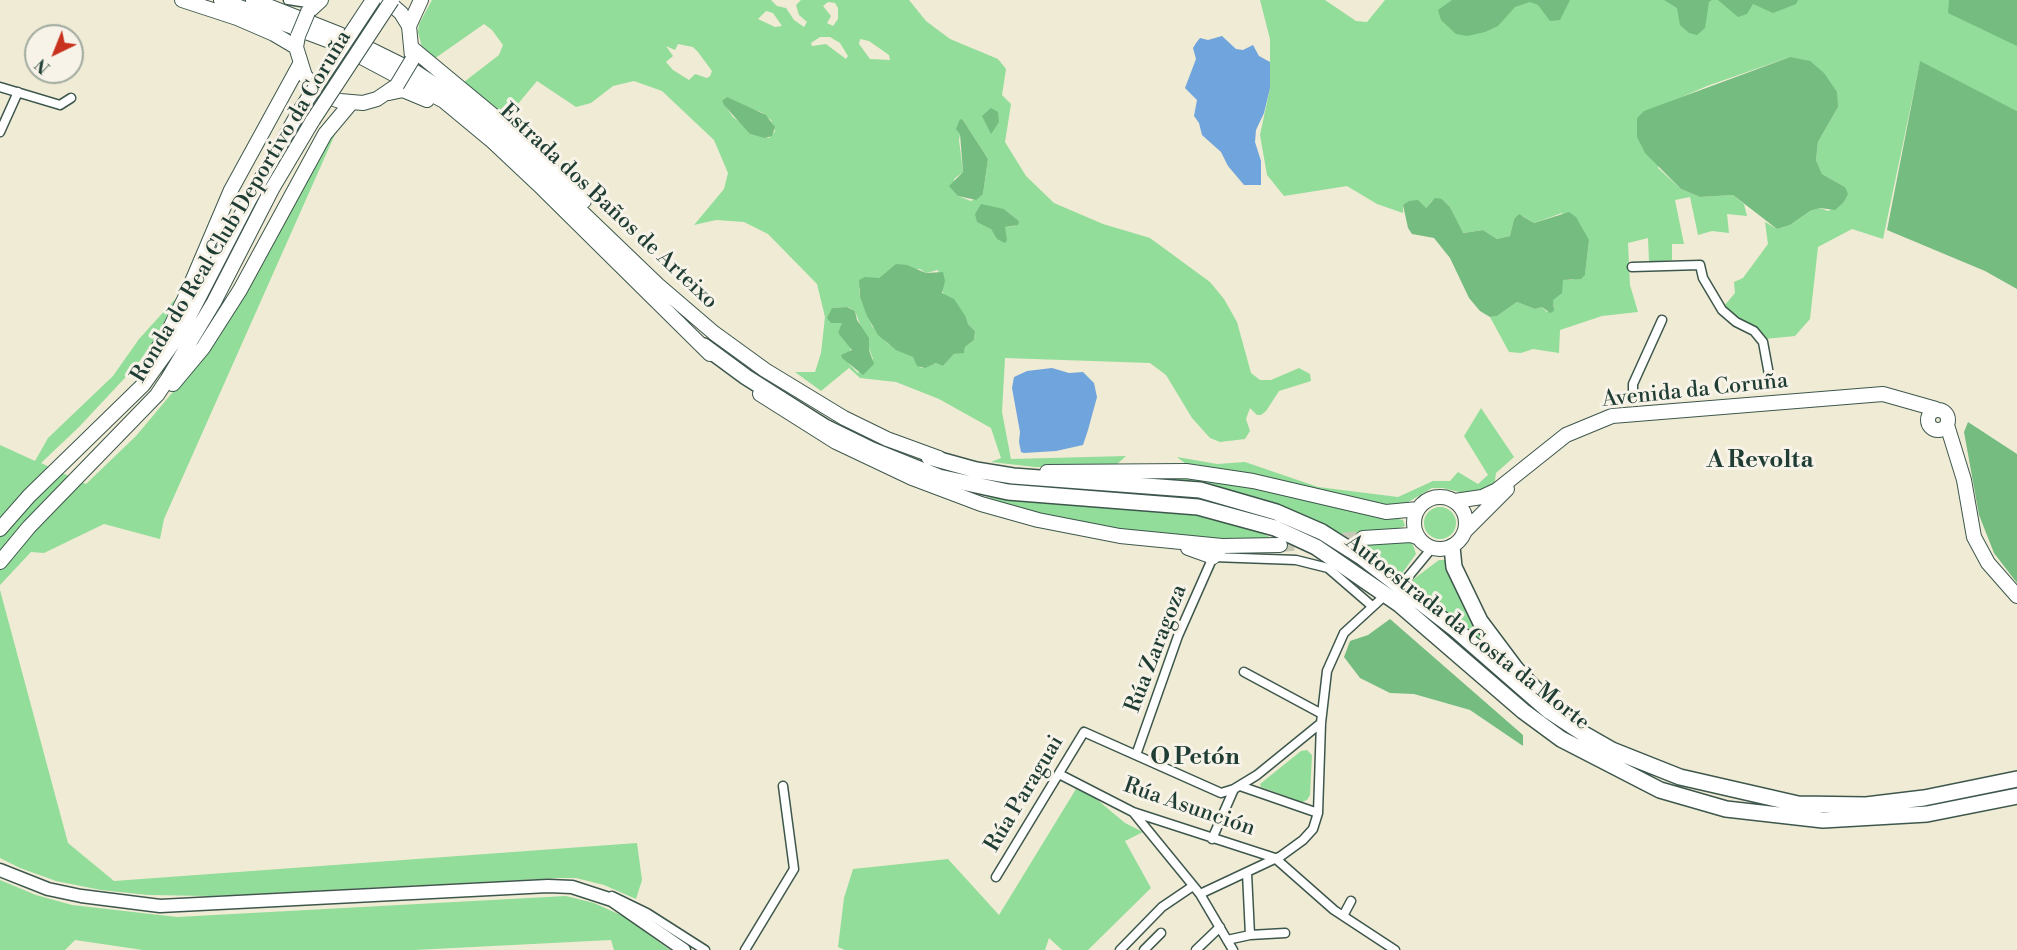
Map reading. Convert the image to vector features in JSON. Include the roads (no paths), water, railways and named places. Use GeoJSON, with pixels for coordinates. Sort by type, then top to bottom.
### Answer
{"type":"FeatureCollection","features":[{"type":"Feature","properties":{"kind":"highway","name":"Autoestrada da Costa da Morte"},"geometry":{"type":"LineString","coordinates":[[704,346],[746,377],[825,427],[872,450],[939,477],[1008,492],[1198,507],[1275,528],[1334,558],[1399,604],[1523,711],[1561,739],[1660,790],[1726,809],[1823,820],[1927,814],[2017,796]]}},
{"type":"Feature","properties":{"kind":"highway","name":"Autoestrada da Costa da Morte"},"geometry":{"type":"LineString","coordinates":[[929,456],[976,470],[1013,476],[1200,490],[1276,512],[1322,532],[1363,558],[1455,629],[1549,711],[1584,734],[1638,761],[1680,777],[1798,804],[1866,805],[1924,798],[2017,779]]}},
{"type":"Feature","properties":{"kind":"highway"},"geometry":{"type":"LineString","coordinates":[[1452,547],[1454,567],[1480,621],[1516,669],[1561,711],[1638,761]]}},
{"type":"Feature","properties":{"kind":"main road"},"geometry":{"type":"LineString","coordinates":[[182,0],[237,18],[297,42]]}},
{"type":"Feature","properties":{"kind":"main road","name":"Estrada dos Baños de Arteixo"},"geometry":{"type":"LineString","coordinates":[[221,0],[335,43],[409,80],[444,101],[491,140],[542,188],[663,310],[704,346],[718,364],[798,420],[836,442],[912,478],[981,504],[1038,520],[1089,531],[1217,551],[1280,545]]}},
{"type":"Feature","properties":{"kind":"main road","name":"Estrada dos Baños de Arteixo"},"geometry":{"type":"LineString","coordinates":[[253,0],[373,49],[414,71],[464,104],[510,143],[658,285],[714,333],[765,370],[844,418],[929,456],[1043,472],[1186,471],[1253,481],[1386,512],[1418,509]]}},
{"type":"Feature","properties":{"kind":"main road","name":"Ronda do Real Club Deportivo da Coruña"},"geometry":{"type":"LineString","coordinates":[[0,529],[29,496],[143,385],[181,332],[249,200],[299,112],[374,0]]}},
{"type":"Feature","properties":{"kind":"main road"},"geometry":{"type":"LineString","coordinates":[[386,0],[401,13],[409,26],[412,54],[393,89]]}},
{"type":"Feature","properties":{"kind":"main road","name":"Ronda do Real Club Deportivo da Coruña"},"geometry":{"type":"LineString","coordinates":[[0,562],[81,472],[157,394],[214,302],[272,189],[313,120],[392,0]]}},
{"type":"Feature","properties":{"kind":"main road"},"geometry":{"type":"LineString","coordinates":[[409,26],[421,0]]}},
{"type":"Feature","properties":{"kind":"main road"},"geometry":{"type":"LineString","coordinates":[[314,5],[297,42],[300,64],[305,76],[317,91],[340,101],[363,103],[393,89],[403,90],[450,115],[663,310]]}},
{"type":"Feature","properties":{"kind":"main road"},"geometry":{"type":"LineString","coordinates":[[412,54],[518,136],[714,333]]}},
{"type":"Feature","properties":{"kind":"main road"},"geometry":{"type":"LineString","coordinates":[[112,415],[167,334],[231,190],[300,64]]}},
{"type":"Feature","properties":{"kind":"main road"},"geometry":{"type":"LineString","coordinates":[[157,394],[172,385],[203,348],[240,290],[325,134],[351,103]]}},
{"type":"Feature","properties":{"kind":"main road","name":"Avenida da Coruña"},"geometry":{"type":"LineString","coordinates":[[1526,467],[1566,435],[1612,416],[1883,394],[1932,413],[1929,425],[1942,428],[1964,480],[1974,537],[1988,563],[2017,596]]}},
{"type":"Feature","properties":{"kind":"main road"},"geometry":{"type":"LineString","coordinates":[[1419,538],[1414,524],[1418,509],[1431,499],[1439,497],[1455,501],[1482,497],[1497,490],[1526,467]]}},
{"type":"Feature","properties":{"kind":"main road"},"geometry":{"type":"LineString","coordinates":[[1363,538],[1411,535],[1432,548],[1452,547],[1526,467]]}},
{"type":"Feature","properties":{"kind":"main road"},"geometry":{"type":"LineString","coordinates":[[1455,501],[1465,514],[1466,530]]}},
{"type":"Feature","properties":{"kind":"main road"},"geometry":{"type":"LineString","coordinates":[[0,870],[39,886],[81,896],[160,906],[215,905],[548,886],[589,891],[628,910],[684,950]]}},
{"type":"Feature","properties":{"kind":"street"},"geometry":{"type":"LineString","coordinates":[[288,0],[314,5]]}},
{"type":"Feature","properties":{"kind":"street"},"geometry":{"type":"LineString","coordinates":[[0,87],[60,105],[71,98]]}},
{"type":"Feature","properties":{"kind":"street"},"geometry":{"type":"LineString","coordinates":[[0,132],[18,92]]}},
{"type":"Feature","properties":{"kind":"street"},"geometry":{"type":"LineString","coordinates":[[1632,267],[1700,265],[1703,278],[1722,310],[1736,322],[1754,331],[1763,342],[1770,380]]}},
{"type":"Feature","properties":{"kind":"street"},"geometry":{"type":"LineString","coordinates":[[1633,392],[1633,384],[1662,320]]}},
{"type":"Feature","properties":{"kind":"street"},"geometry":{"type":"LineString","coordinates":[[1408,577],[1432,548]]}},
{"type":"Feature","properties":{"kind":"street"},"geometry":{"type":"LineString","coordinates":[[1217,551],[1296,560],[1328,568],[1372,606]]}},
{"type":"Feature","properties":{"kind":"street","name":"Rúa Zaragoza"},"geometry":{"type":"LineString","coordinates":[[1136,755],[1178,636],[1217,551]]}},
{"type":"Feature","properties":{"kind":"street"},"geometry":{"type":"LineString","coordinates":[[1200,894],[1275,858],[1303,840],[1313,829],[1317,813],[1321,719],[1327,671],[1344,633],[1380,600]]}},
{"type":"Feature","properties":{"kind":"street"},"geometry":{"type":"LineString","coordinates":[[1244,672],[1321,719]]}},
{"type":"Feature","properties":{"kind":"street"},"geometry":{"type":"LineString","coordinates":[[1212,839],[1237,788],[1257,775],[1321,719]]}},
{"type":"Feature","properties":{"kind":"street","name":"Rúa Paraguai"},"geometry":{"type":"LineString","coordinates":[[996,877],[1084,732],[1221,793],[1237,788],[1317,813]]}},
{"type":"Feature","properties":{"kind":"street","name":"Rúa Asunción"},"geometry":{"type":"LineString","coordinates":[[1059,774],[1133,812],[1275,858]]}},
{"type":"Feature","properties":{"kind":"street"},"geometry":{"type":"LineString","coordinates":[[745,950],[794,869],[783,786]]}},
{"type":"Feature","properties":{"kind":"street"},"geometry":{"type":"LineString","coordinates":[[1133,812],[1200,894],[1233,950]]}},
{"type":"Feature","properties":{"kind":"street"},"geometry":{"type":"LineString","coordinates":[[1275,858],[1343,916],[1395,950]]}},
{"type":"Feature","properties":{"kind":"street"},"geometry":{"type":"LineString","coordinates":[[1247,873],[1250,935]]}},
{"type":"Feature","properties":{"kind":"street"},"geometry":{"type":"LineString","coordinates":[[1120,950],[1162,907],[1193,886]]}},
{"type":"Feature","properties":{"kind":"street"},"geometry":{"type":"LineString","coordinates":[[589,891],[604,893],[648,912],[705,950]]}},
{"type":"Feature","properties":{"kind":"street"},"geometry":{"type":"LineString","coordinates":[[1343,916],[1351,901]]}},
{"type":"Feature","properties":{"kind":"street"},"geometry":{"type":"LineString","coordinates":[[1196,950],[1220,927]]}},
{"type":"Feature","properties":{"kind":"street"},"geometry":{"type":"LineString","coordinates":[[1144,950],[1161,933]]}},
{"type":"Feature","properties":{"kind":"street"},"geometry":{"type":"LineString","coordinates":[[1227,940],[1250,935],[1285,933]]}},
{"type":"Feature","properties":{"kind":"water"},"geometry":{"type":"Polygon","coordinates":[[[1222,36],[1236,49],[1243,50],[1253,45],[1259,56],[1270,62],[1270,88],[1264,113],[1256,130],[1255,142],[1261,161],[1261,185],[1244,185],[1228,166],[1221,152],[1202,135],[1199,123],[1194,116],[1197,100],[1185,88],[1196,59],[1193,48],[1196,43],[1200,38],[1208,40],[1222,36]]]}},
{"type":"Feature","properties":{"kind":"water"},"geometry":{"type":"Polygon","coordinates":[[[1052,368],[1069,373],[1083,372],[1094,383],[1097,397],[1083,445],[1056,451],[1021,452],[1012,388],[1014,377],[1027,371],[1052,368]]]}},
{"type":"Feature","properties":{"kind":"tunnel"},"geometry":{"type":"LineString","coordinates":[[1280,545],[1363,538]]}},
{"type":"Feature","properties":{"kind":"district","name":"A Revolta"},"geometry":{"type":"Point","coordinates":[1760,461]}},
{"type":"Feature","properties":{"kind":"district","name":"O Petón"},"geometry":{"type":"Point","coordinates":[1195,758]}}]}
